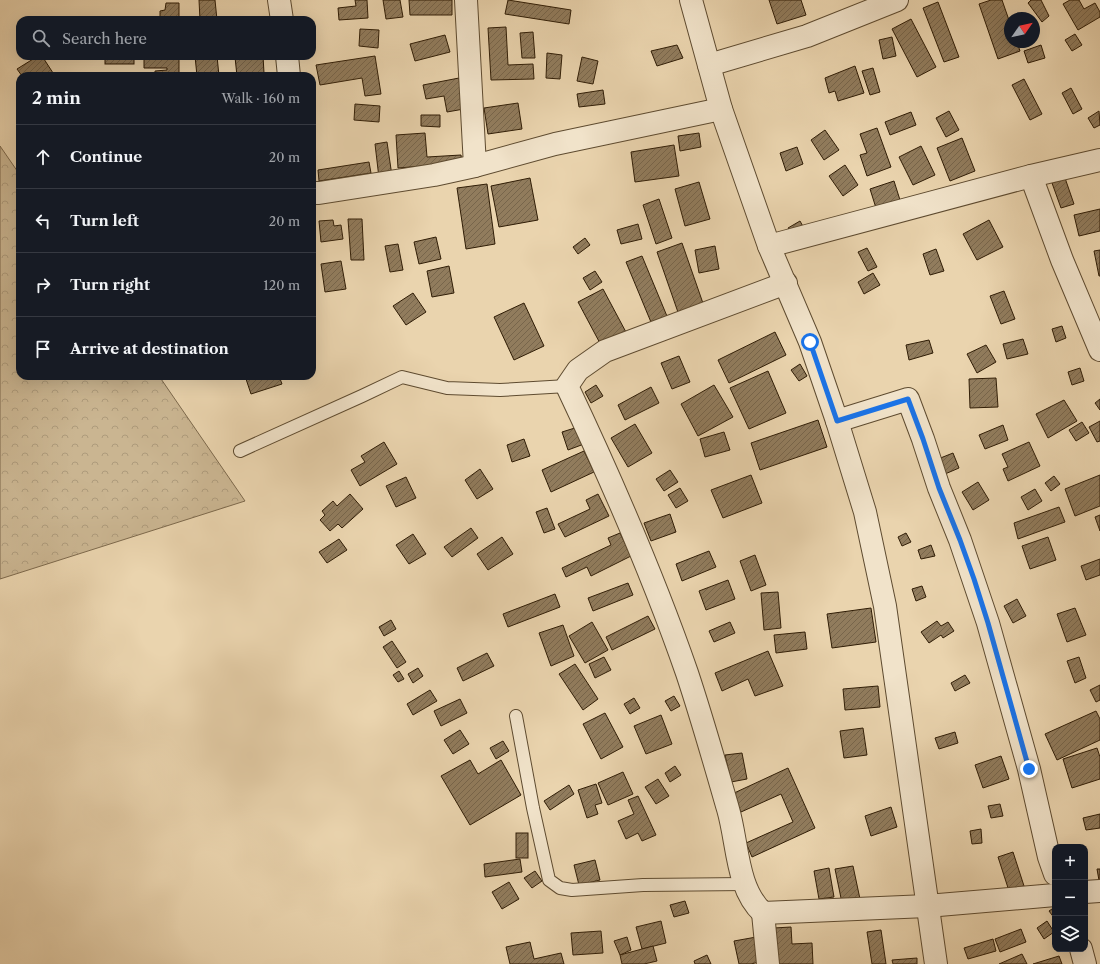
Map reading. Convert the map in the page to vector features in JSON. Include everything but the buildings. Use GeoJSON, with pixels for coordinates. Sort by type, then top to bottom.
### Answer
{"type":"FeatureCollection","features":[{"type":"Feature","properties":{"kind":"street"},"geometry":{"type":"LineString","coordinates":[[279,0],[281,16]]}},
{"type":"Feature","properties":{"kind":"street"},"geometry":{"type":"LineString","coordinates":[[466,0],[475,166]]}},
{"type":"Feature","properties":{"kind":"street"},"geometry":{"type":"LineString","coordinates":[[692,0],[708,65],[722,109],[769,246],[810,342],[837,421],[865,512],[885,606],[936,964]]}},
{"type":"Feature","properties":{"kind":"street"},"geometry":{"type":"LineString","coordinates":[[708,65],[807,36],[897,0]]}},
{"type":"Feature","properties":{"kind":"street"},"geometry":{"type":"LineString","coordinates":[[288,60],[289,72]]}},
{"type":"Feature","properties":{"kind":"street"},"geometry":{"type":"LineString","coordinates":[[316,193],[434,175],[475,166],[556,144],[722,109]]}},
{"type":"Feature","properties":{"kind":"street"},"geometry":{"type":"LineString","coordinates":[[769,246],[1031,176],[1100,160]]}},
{"type":"Feature","properties":{"kind":"street"},"geometry":{"type":"LineString","coordinates":[[1031,176],[1062,260],[1100,350]]}},
{"type":"Feature","properties":{"kind":"street"},"geometry":{"type":"LineString","coordinates":[[768,964],[763,914],[754,903],[744,884],[729,811],[687,673],[649,573],[609,476],[566,386],[578,370],[605,351],[786,283]]}},
{"type":"Feature","properties":{"kind":"street"},"geometry":{"type":"LineString","coordinates":[[837,421],[908,399],[939,488],[960,540],[988,623],[1029,769],[1052,866]]}},
{"type":"Feature","properties":{"kind":"street"},"geometry":{"type":"LineString","coordinates":[[1088,892],[1100,891]]}},
{"type":"Feature","properties":{"kind":"street"},"geometry":{"type":"LineString","coordinates":[[763,914],[927,906],[1052,895]]}},
{"type":"Feature","properties":{"kind":"street"},"geometry":{"type":"LineString","coordinates":[[1082,952],[1085,964]]}},
{"type":"Feature","properties":{"kind":"lane"},"geometry":{"type":"LineString","coordinates":[[240,451],[402,377],[447,388],[500,390],[566,386]]}},
{"type":"Feature","properties":{"kind":"lane"},"geometry":{"type":"LineString","coordinates":[[516,716],[533,808],[549,880],[560,888],[572,890],[643,885],[744,884]]}},
{"type":"Feature","properties":{"kind":"green space"},"geometry":{"type":"Polygon","coordinates":[[[0,146],[16,169],[16,380],[162,380],[245,501],[0,579],[0,146]]]}},
{"type":"Feature","properties":{"kind":"route"},"geometry":{"type":"LineString","coordinates":[[810,342],[837,421],[908,399],[939,488],[974,579],[988,623],[1029,769]]}}]}
